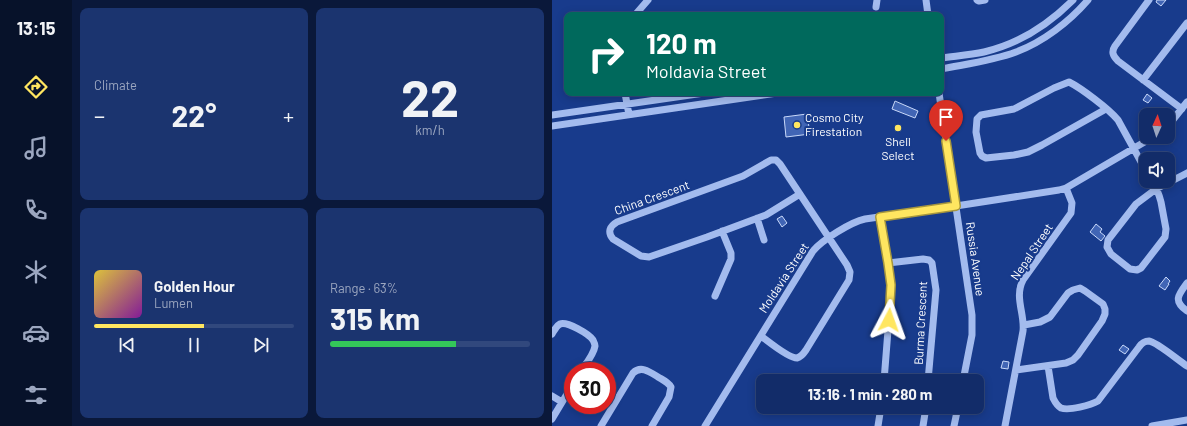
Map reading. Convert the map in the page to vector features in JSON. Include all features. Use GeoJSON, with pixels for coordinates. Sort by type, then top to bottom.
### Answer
{"type":"FeatureCollection","features":[{"type":"Feature","properties":{"kind":"street"},"geometry":{"type":"LineString","coordinates":[[638,12],[648,0]]}},
{"type":"Feature","properties":{"kind":"street"},"geometry":{"type":"LineString","coordinates":[[926,0],[928,12]]}},
{"type":"Feature","properties":{"kind":"street"},"geometry":{"type":"LineString","coordinates":[[977,0],[985,0]]}},
{"type":"Feature","properties":{"kind":"street"},"geometry":{"type":"LineString","coordinates":[[944,58],[984,52],[1020,39],[1040,28],[1061,12],[1073,0]]}},
{"type":"Feature","properties":{"kind":"street"},"geometry":{"type":"LineString","coordinates":[[944,67],[1000,57],[1026,48],[1057,28],[1088,0]]}},
{"type":"Feature","properties":{"kind":"street"},"geometry":{"type":"LineString","coordinates":[[1149,0],[1112,50],[1114,58],[1182,109]]}},
{"type":"Feature","properties":{"kind":"street"},"geometry":{"type":"LineString","coordinates":[[1143,80],[1187,23]]}},
{"type":"Feature","properties":{"kind":"street"},"geometry":{"type":"LineString","coordinates":[[1106,109],[1028,152],[986,158],[980,153],[976,132],[977,119],[981,115],[1014,109],[1062,84],[1069,82],[1074,84],[1106,109],[1118,120],[1139,159]]}},
{"type":"Feature","properties":{"kind":"street"},"geometry":{"type":"LineString","coordinates":[[626,96],[629,115]]}},
{"type":"Feature","properties":{"kind":"street"},"geometry":{"type":"LineString","coordinates":[[552,116],[683,96]]}},
{"type":"Feature","properties":{"kind":"street"},"geometry":{"type":"LineString","coordinates":[[552,126],[757,96]]}},
{"type":"Feature","properties":{"kind":"street","name":"Russia Avenue"},"geometry":{"type":"LineString","coordinates":[[939,96],[972,324],[971,341],[964,374]]}},
{"type":"Feature","properties":{"kind":"street"},"geometry":{"type":"LineString","coordinates":[[1175,118],[1187,102]]}},
{"type":"Feature","properties":{"kind":"street","name":"Moldavia Street"},"geometry":{"type":"LineString","coordinates":[[705,426],[818,245],[854,222],[860,220],[1050,192],[1066,188],[1141,144]]}},
{"type":"Feature","properties":{"kind":"street","name":"China Crescent"},"geometry":{"type":"LineString","coordinates":[[761,336],[790,356],[797,358],[804,354],[850,277],[849,270],[829,238],[800,194],[780,164],[776,160],[771,160],[744,176],[617,222],[612,226],[610,234],[613,239],[641,256],[653,256],[769,214],[800,194]]}},
{"type":"Feature","properties":{"kind":"street"},"geometry":{"type":"LineString","coordinates":[[1156,189],[1160,197],[1162,207],[1166,229],[1165,237],[1141,268],[1132,270],[1108,252],[1107,242],[1132,208],[1143,198],[1156,189],[1187,173]]}},
{"type":"Feature","properties":{"kind":"street","name":"Nepal Street"},"geometry":{"type":"LineString","coordinates":[[1005,426],[1024,324],[1019,295],[1021,284],[1071,213],[1072,203],[1066,188]]}},
{"type":"Feature","properties":{"kind":"street"},"geometry":{"type":"LineString","coordinates":[[880,217],[888,263],[891,292],[885,374]]}},
{"type":"Feature","properties":{"kind":"street"},"geometry":{"type":"LineString","coordinates":[[758,218],[764,240]]}},
{"type":"Feature","properties":{"kind":"street"},"geometry":{"type":"LineString","coordinates":[[715,296],[731,259],[731,254],[722,231]]}},
{"type":"Feature","properties":{"kind":"street","name":"Burma Crescent"},"geometry":{"type":"LineString","coordinates":[[888,263],[923,259],[929,260],[932,263],[936,290],[929,374]]}},
{"type":"Feature","properties":{"kind":"street"},"geometry":{"type":"LineString","coordinates":[[1187,283],[1178,298],[1180,305],[1187,311]]}},
{"type":"Feature","properties":{"kind":"street"},"geometry":{"type":"LineString","coordinates":[[1016,370],[1066,363],[1073,360],[1076,358],[1106,312],[1105,307],[1085,291],[1080,288],[1075,288],[1068,293],[1048,319],[1024,324]]}},
{"type":"Feature","properties":{"kind":"street"},"geometry":{"type":"LineString","coordinates":[[552,334],[561,324],[567,324],[590,336],[593,339],[594,351],[587,362]]}},
{"type":"Feature","properties":{"kind":"street"},"geometry":{"type":"LineString","coordinates":[[1048,366],[1053,398],[1057,405],[1064,408],[1091,404],[1098,401],[1138,347],[1146,341],[1154,343],[1187,366]]}},
{"type":"Feature","properties":{"kind":"street"},"geometry":{"type":"LineString","coordinates":[[602,426],[632,373],[643,369],[667,382],[671,387],[669,397],[652,426]]}},
{"type":"Feature","properties":{"kind":"street"},"geometry":{"type":"LineString","coordinates":[[552,396],[562,402]]}},
{"type":"Feature","properties":{"kind":"street"},"geometry":{"type":"LineString","coordinates":[[552,419],[564,399]]}},
{"type":"Feature","properties":{"kind":"street"},"geometry":{"type":"LineString","coordinates":[[878,426],[880,414]]}},
{"type":"Feature","properties":{"kind":"street"},"geometry":{"type":"LineString","coordinates":[[923,426],[925,414]]}},
{"type":"Feature","properties":{"kind":"street"},"geometry":{"type":"LineString","coordinates":[[954,426],[957,414]]}},
{"type":"Feature","properties":{"kind":"street"},"geometry":{"type":"LineString","coordinates":[[1152,426],[1187,420]]}},
{"type":"Feature","properties":{"kind":"building"},"geometry":{"type":"Polygon","coordinates":[[[1157,0],[1166,0],[1161,6],[1156,2],[1157,0]]]}},
{"type":"Feature","properties":{"kind":"building"},"geometry":{"type":"Polygon","coordinates":[[[1147,94],[1152,98],[1148,103],[1143,100],[1147,94]]]}},
{"type":"Feature","properties":{"kind":"building"},"geometry":{"type":"Polygon","coordinates":[[[895,101],[918,111],[915,118],[892,109],[895,101]]]}},
{"type":"Feature","properties":{"kind":"building","name":"Cosmo City Firestation"},"geometry":{"type":"Polygon","coordinates":[[[807,114],[810,134],[786,137],[784,117],[807,114]]]}},
{"type":"Feature","properties":{"kind":"building"},"geometry":{"type":"Polygon","coordinates":[[[782,216],[787,223],[782,227],[777,219],[782,216]]]}},
{"type":"Feature","properties":{"kind":"building"},"geometry":{"type":"Polygon","coordinates":[[[1096,224],[1102,229],[1100,232],[1105,236],[1101,241],[1090,232],[1096,224]]]}},
{"type":"Feature","properties":{"kind":"building"},"geometry":{"type":"Polygon","coordinates":[[[1166,277],[1170,281],[1165,290],[1159,286],[1166,277]]]}},
{"type":"Feature","properties":{"kind":"building"},"geometry":{"type":"Polygon","coordinates":[[[1123,345],[1129,349],[1125,354],[1119,350],[1123,345]]]}},
{"type":"Feature","properties":{"kind":"building"},"geometry":{"type":"Polygon","coordinates":[[[1003,361],[1009,362],[1008,369],[1001,368],[1003,361]]]}},
{"type":"Feature","properties":{"kind":"place","name":"Cosmo City Firestation"},"geometry":{"type":"Point","coordinates":[797,125]}},
{"type":"Feature","properties":{"kind":"place","name":"Shell Select"},"geometry":{"type":"Point","coordinates":[898,128]}},
{"type":"Feature","properties":{"kind":"route"},"geometry":{"type":"LineString","coordinates":[[889,320],[891,285],[880,217],[956,206],[946,141]]}}]}
